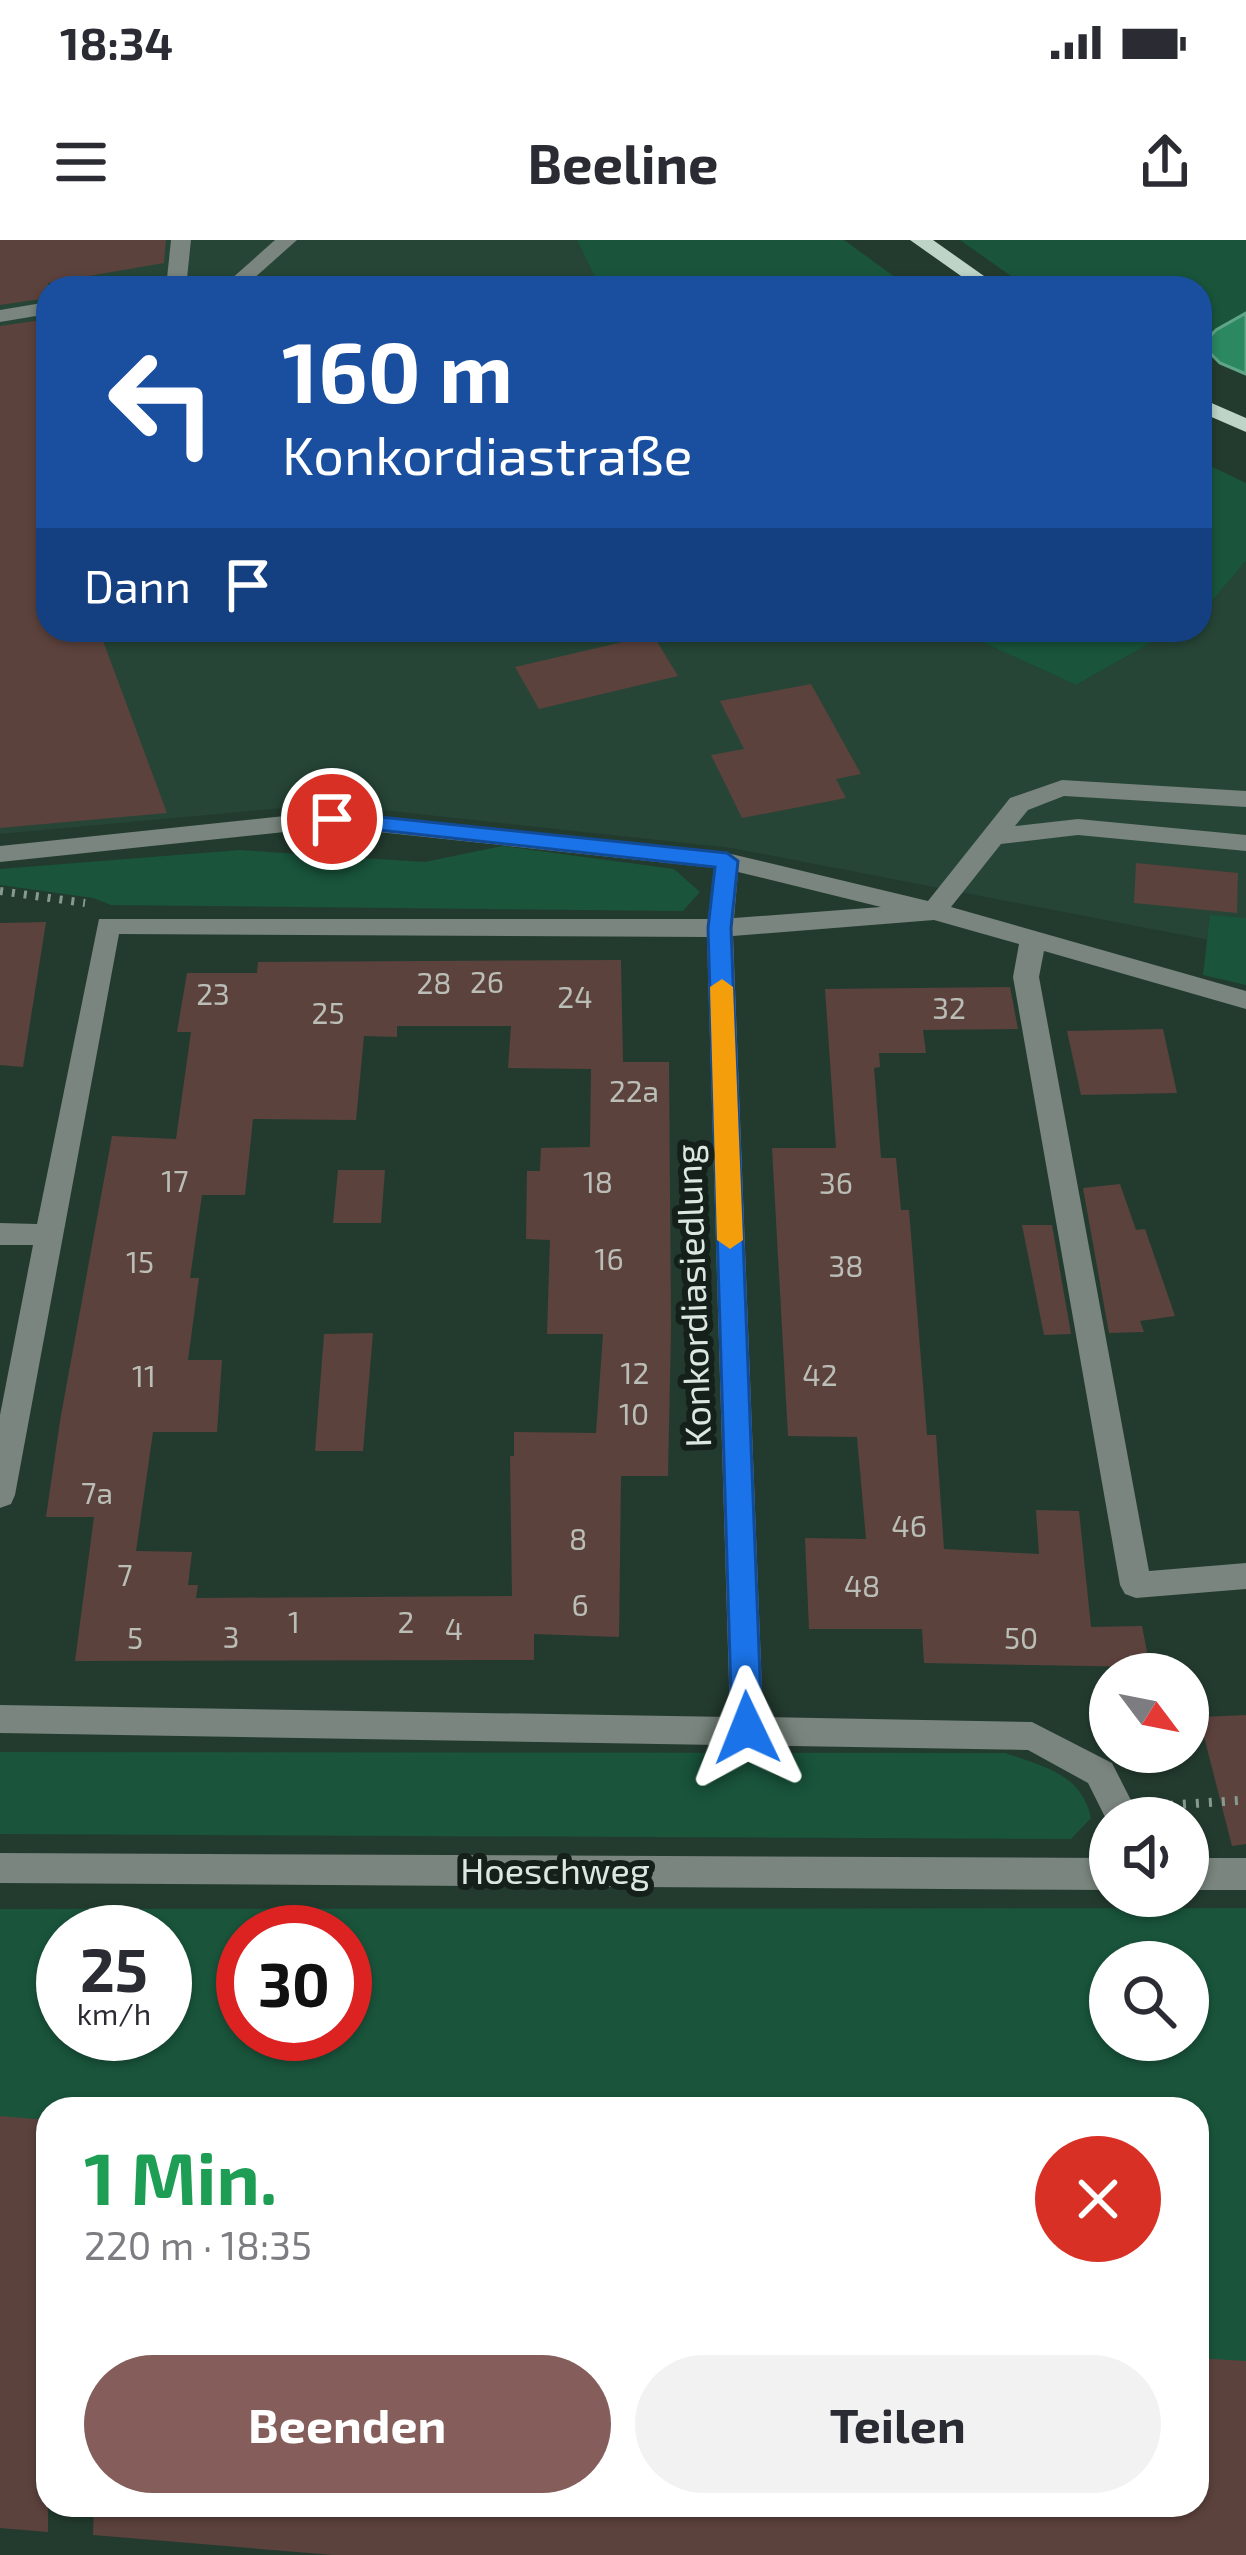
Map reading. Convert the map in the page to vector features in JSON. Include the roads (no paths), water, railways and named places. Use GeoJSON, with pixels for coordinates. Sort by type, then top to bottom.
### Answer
{"type":"FeatureCollection","features":[{"type":"Feature","properties":{"kind":"main road"},"geometry":{"type":"LineString","coordinates":[[920,240],[973,276]]}},
{"type":"Feature","properties":{"kind":"main road"},"geometry":{"type":"LineString","coordinates":[[1212,410],[1246,426]]}},
{"type":"Feature","properties":{"kind":"street"},"geometry":{"type":"LineString","coordinates":[[177,276],[181,240]]}},
{"type":"Feature","properties":{"kind":"street"},"geometry":{"type":"LineString","coordinates":[[245,276],[287,240]]}},
{"type":"Feature","properties":{"kind":"street"},"geometry":{"type":"LineString","coordinates":[[0,316],[36,310]]}},
{"type":"Feature","properties":{"kind":"street"},"geometry":{"type":"LineString","coordinates":[[0,1495],[108,925],[719,928],[934,911],[1019,804],[1062,788],[1246,799]]}},
{"type":"Feature","properties":{"kind":"street"},"geometry":{"type":"LineString","coordinates":[[0,854],[332,819],[727,861],[934,911],[1246,1000]]}},
{"type":"Feature","properties":{"kind":"street"},"geometry":{"type":"LineString","coordinates":[[998,836],[1078,827],[1246,843]]}},
{"type":"Feature","properties":{"kind":"street","name":"Konkordiasiedlung"},"geometry":{"type":"LineString","coordinates":[[727,861],[719,928],[747,1728]]}},
{"type":"Feature","properties":{"kind":"street"},"geometry":{"type":"LineString","coordinates":[[1033,940],[1026,977],[1136,1586],[1246,1576]]}},
{"type":"Feature","properties":{"kind":"street"},"geometry":{"type":"LineString","coordinates":[[0,1234],[46,1235]]}},
{"type":"Feature","properties":{"kind":"street"},"geometry":{"type":"LineString","coordinates":[[0,1719],[1032,1736],[1100,1773],[1112,1797]]}},
{"type":"Feature","properties":{"kind":"street","name":"Hoeschweg"},"geometry":{"type":"LineString","coordinates":[[0,1868],[1089,1874]]}},
{"type":"Feature","properties":{"kind":"street"},"geometry":{"type":"LineString","coordinates":[[1209,1874],[1246,1874]]}}]}
